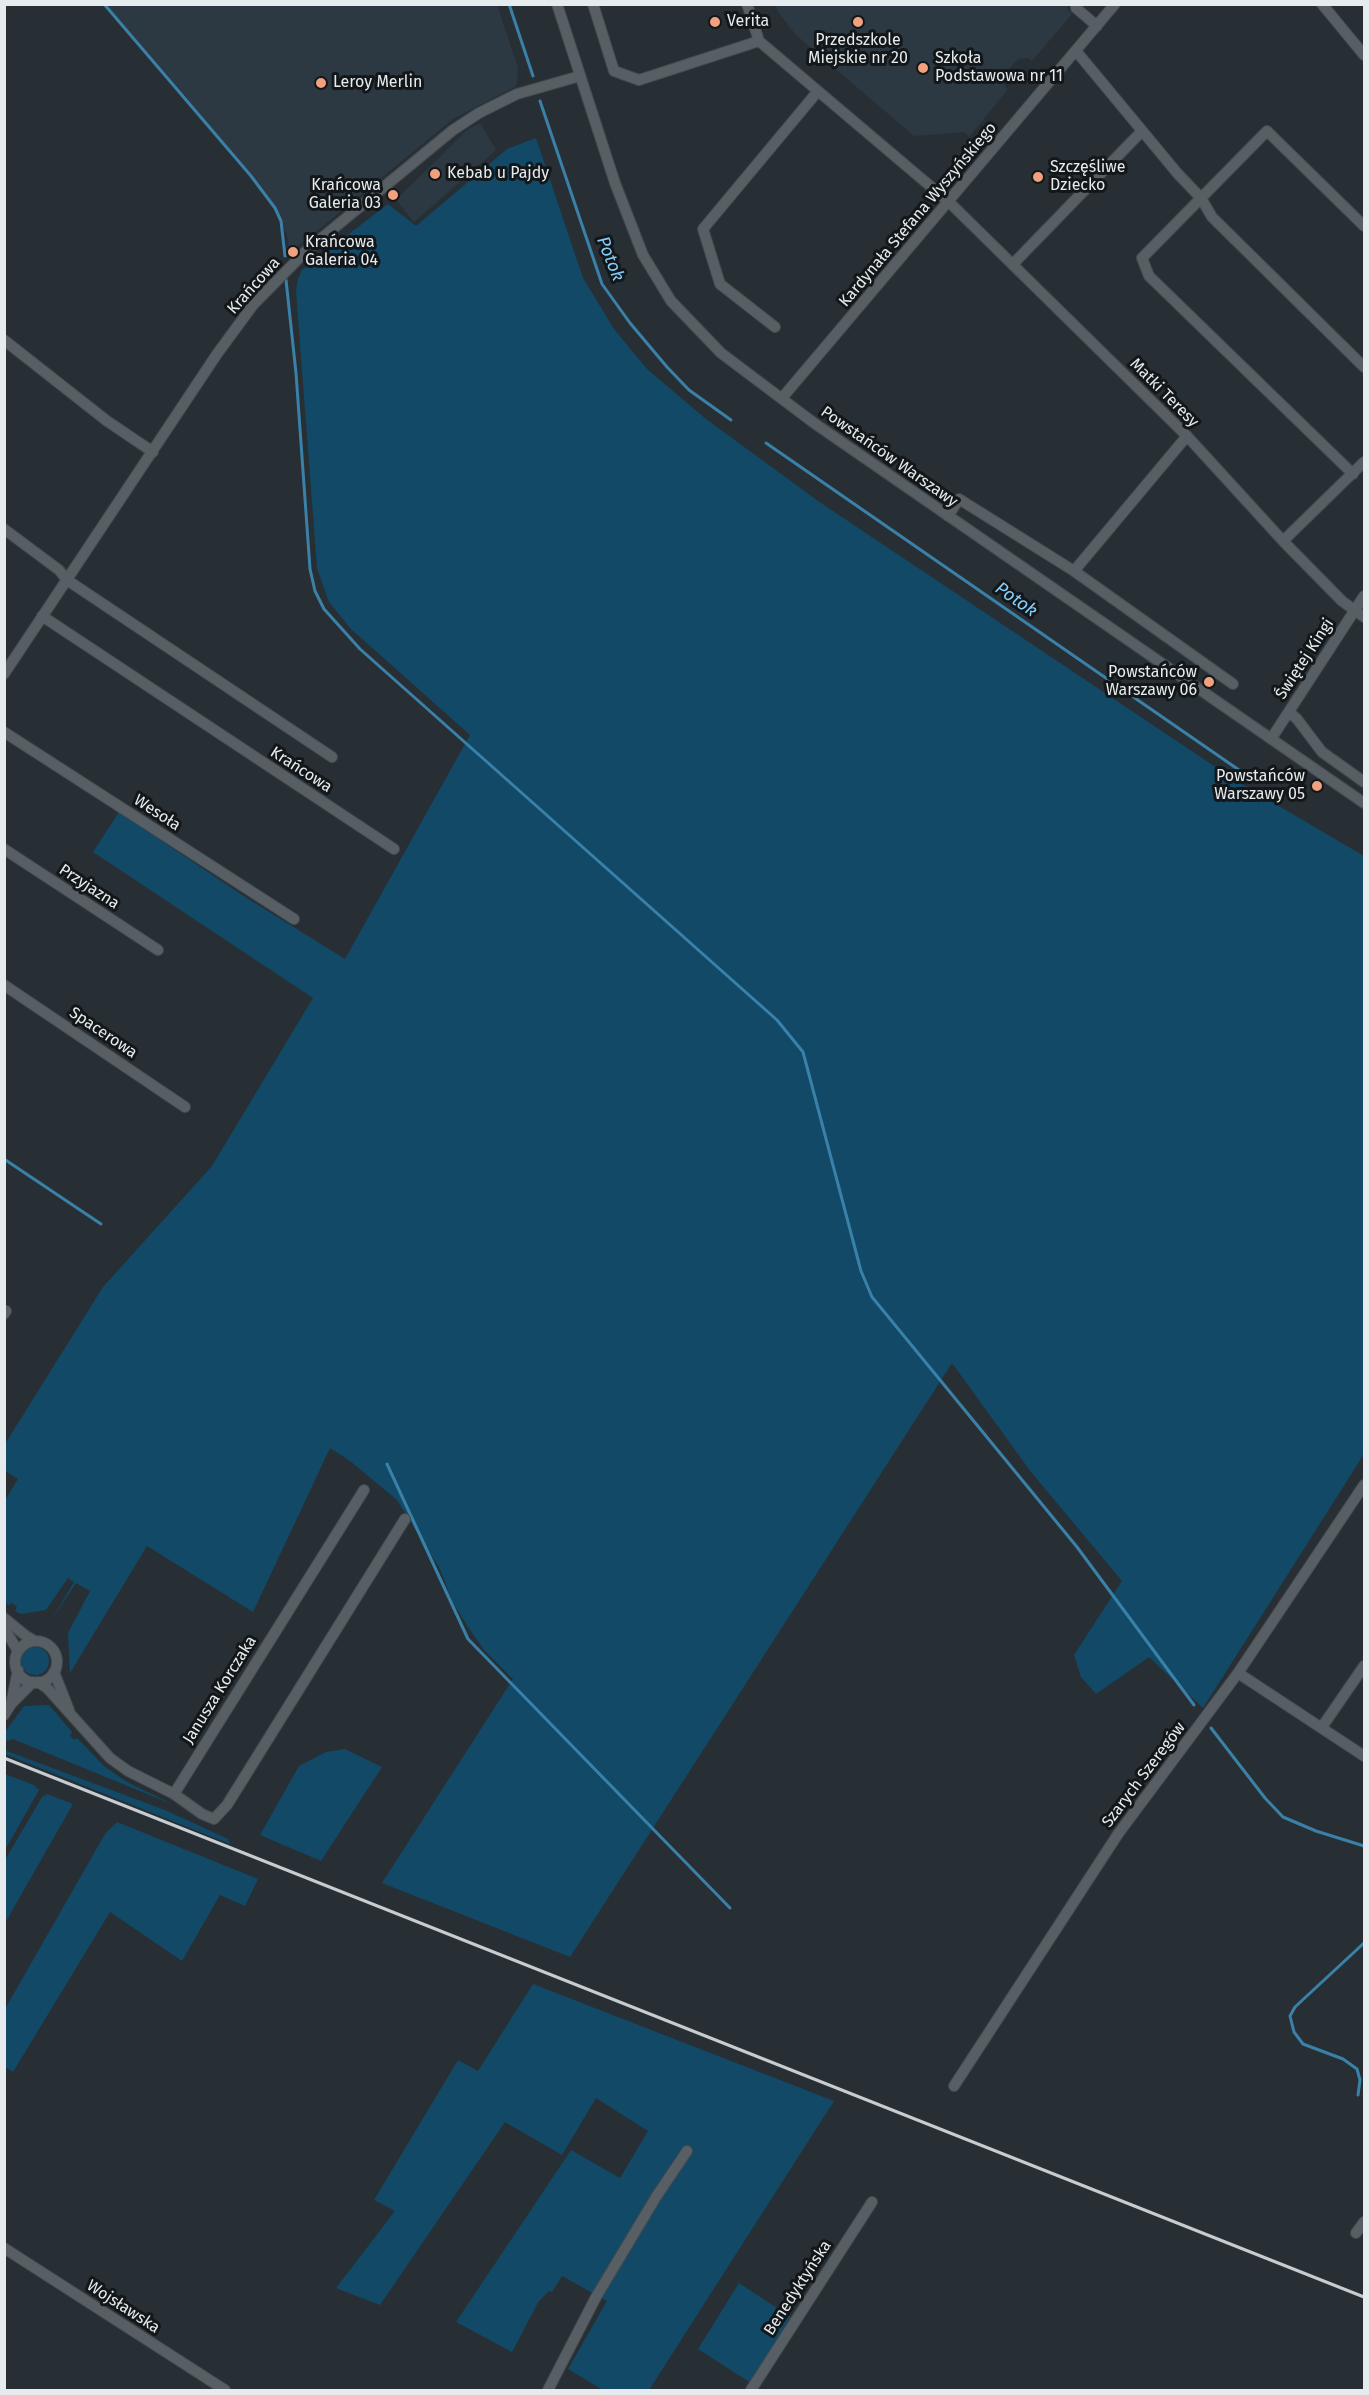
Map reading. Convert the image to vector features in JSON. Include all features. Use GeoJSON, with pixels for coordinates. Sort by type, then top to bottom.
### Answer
{"type":"FeatureCollection","features":[{"type":"Feature","properties":{"kind":"street","name":"Powstańców Warszawy"},"geometry":{"type":"LineString","coordinates":[[557,4],[615,183],[643,255],[671,301],[721,353],[814,423],[1365,803]]}},
{"type":"Feature","properties":{"kind":"street"},"geometry":{"type":"LineString","coordinates":[[593,4],[614,71],[639,80],[759,41],[747,4]]}},
{"type":"Feature","properties":{"kind":"street"},"geometry":{"type":"LineString","coordinates":[[1076,4],[1076,8],[1097,26]]}},
{"type":"Feature","properties":{"kind":"street","name":"Kardynała Stefana Wyszyńskiego"},"geometry":{"type":"LineString","coordinates":[[782,398],[1115,4]]}},
{"type":"Feature","properties":{"kind":"street"},"geometry":{"type":"LineString","coordinates":[[1322,4],[1365,55]]}},
{"type":"Feature","properties":{"kind":"street","name":"Matki Teresy"},"geometry":{"type":"LineString","coordinates":[[759,41],[949,202],[1187,436],[1282,541],[1342,601],[1365,617]]}},
{"type":"Feature","properties":{"kind":"street"},"geometry":{"type":"LineString","coordinates":[[1076,51],[1178,174],[1201,198],[1212,217],[1365,367]]}},
{"type":"Feature","properties":{"kind":"street","name":"Krańcowa"},"geometry":{"type":"LineString","coordinates":[[4,674],[253,305],[306,251],[423,153],[479,113],[517,94],[580,76]]}},
{"type":"Feature","properties":{"kind":"street"},"geometry":{"type":"LineString","coordinates":[[775,327],[720,284],[703,229],[818,91]]}},
{"type":"Feature","properties":{"kind":"street"},"geometry":{"type":"LineString","coordinates":[[1013,264],[1142,131]]}},
{"type":"Feature","properties":{"kind":"street"},"geometry":{"type":"LineString","coordinates":[[1353,474],[1149,276],[1142,258],[1267,131],[1365,225]]}},
{"type":"Feature","properties":{"kind":"street"},"geometry":{"type":"LineString","coordinates":[[4,340],[107,421],[153,452]]}},
{"type":"Feature","properties":{"kind":"street"},"geometry":{"type":"LineString","coordinates":[[1074,571],[1187,436]]}},
{"type":"Feature","properties":{"kind":"street"},"geometry":{"type":"LineString","coordinates":[[1282,541],[1365,462]]}},
{"type":"Feature","properties":{"kind":"street"},"geometry":{"type":"LineString","coordinates":[[948,516],[959,499],[1074,571],[1233,684]]}},
{"type":"Feature","properties":{"kind":"street"},"geometry":{"type":"LineString","coordinates":[[4,529],[58,570],[67,580],[332,757]]}},
{"type":"Feature","properties":{"kind":"street","name":"Świętej Kingi"},"geometry":{"type":"LineString","coordinates":[[1271,739],[1354,609],[1365,596]]}},
{"type":"Feature","properties":{"kind":"street","name":"Krańcowa"},"geometry":{"type":"LineString","coordinates":[[42,616],[394,849]]}},
{"type":"Feature","properties":{"kind":"street"},"geometry":{"type":"LineString","coordinates":[[4,652],[14,659]]}},
{"type":"Feature","properties":{"kind":"street"},"geometry":{"type":"LineString","coordinates":[[1289,712],[1322,752],[1365,782]]}},
{"type":"Feature","properties":{"kind":"street","name":"Wesoła"},"geometry":{"type":"LineString","coordinates":[[4,732],[294,919]]}},
{"type":"Feature","properties":{"kind":"street","name":"Przyjazna"},"geometry":{"type":"LineString","coordinates":[[4,849],[158,950]]}},
{"type":"Feature","properties":{"kind":"street","name":"Spacerowa"},"geometry":{"type":"LineString","coordinates":[[4,985],[185,1107]]}},
{"type":"Feature","properties":{"kind":"street","name":"Szarych Szeregów"},"geometry":{"type":"LineString","coordinates":[[954,2086],[1118,1834],[1238,1673],[1365,1485]]}},
{"type":"Feature","properties":{"kind":"street","name":"Janusza Korczaka"},"geometry":{"type":"LineString","coordinates":[[174,1794],[364,1490]]}},
{"type":"Feature","properties":{"kind":"street"},"geometry":{"type":"LineString","coordinates":[[18,1670],[24,1678],[47,1688],[110,1758],[128,1771],[174,1794],[202,1815],[214,1819],[227,1805],[405,1519]]}},
{"type":"Feature","properties":{"kind":"street"},"geometry":{"type":"LineString","coordinates":[[4,1618],[26,1636],[45,1643],[55,1653],[57,1663],[54,1672],[47,1679],[35,1682],[11,1704],[4,1715]]}},
{"type":"Feature","properties":{"kind":"street"},"geometry":{"type":"LineString","coordinates":[[4,1628],[18,1651]]}},
{"type":"Feature","properties":{"kind":"street"},"geometry":{"type":"LineString","coordinates":[[11,1704],[18,1670],[16,1661],[18,1651],[26,1644],[35,1641]]}},
{"type":"Feature","properties":{"kind":"street"},"geometry":{"type":"LineString","coordinates":[[1322,1727],[1365,1666]]}},
{"type":"Feature","properties":{"kind":"street"},"geometry":{"type":"LineString","coordinates":[[54,1672],[70,1713]]}},
{"type":"Feature","properties":{"kind":"street"},"geometry":{"type":"LineString","coordinates":[[1238,1673],[1365,1756]]}},
{"type":"Feature","properties":{"kind":"street"},"geometry":{"type":"LineString","coordinates":[[548,2391],[596,2297],[656,2197],[687,2151]]}},
{"type":"Feature","properties":{"kind":"street","name":"Benedyktyńska"},"geometry":{"type":"LineString","coordinates":[[751,2391],[872,2202]]}},
{"type":"Feature","properties":{"kind":"street"},"geometry":{"type":"LineString","coordinates":[[1356,2233],[1365,2222]]}},
{"type":"Feature","properties":{"kind":"street","name":"Wojsławska"},"geometry":{"type":"LineString","coordinates":[[4,2248],[225,2391]]}},
{"type":"Feature","properties":{"kind":"shaded area","name":"Szkoła Podstawowa nr 11"},"geometry":{"type":"Polygon","coordinates":[[[1067,4],[1072,14],[1032,61],[1028,58],[1018,59],[1004,75],[1005,87],[1008,89],[969,137],[965,132],[914,136],[796,35],[775,5],[1067,4]]]}},
{"type":"Feature","properties":{"kind":"shaded area"},"geometry":{"type":"Polygon","coordinates":[[[104,5],[497,5],[518,68],[517,83],[515,87],[453,119],[290,253],[287,235],[275,208],[251,176],[104,5]]]}},
{"type":"Feature","properties":{"kind":"shaded area"},"geometry":{"type":"Polygon","coordinates":[[[480,123],[496,150],[414,222],[396,200],[467,130],[480,123]]]}},
{"type":"Feature","properties":{"kind":"shaded area"},"geometry":{"type":"Polygon","coordinates":[[[536,138],[583,278],[614,329],[647,369],[706,419],[818,501],[1238,782],[1364,856],[1364,1454],[1203,1708],[1149,1657],[1096,1694],[1081,1677],[1074,1655],[1122,1581],[1031,1472],[952,1363],[570,1957],[382,1883],[513,1679],[485,1651],[472,1633],[453,1603],[440,1569],[397,1500],[350,1461],[330,1448],[253,1612],[147,1546],[70,1673],[68,1633],[90,1591],[76,1583],[51,1621],[74,1582],[68,1578],[46,1610],[21,1614],[15,1611],[17,1607],[12,1603],[9,1605],[5,1602],[4,1502],[18,1479],[5,1471],[5,1444],[103,1287],[212,1166],[313,998],[93,852],[119,812],[242,895],[345,959],[470,735],[351,629],[329,602],[317,568],[296,291],[298,279],[302,270],[388,204],[416,226],[507,149],[536,138]]]}},
{"type":"Feature","properties":{"kind":"shaded area"},"geometry":{"type":"Polygon","coordinates":[[[35,1647],[45,1651],[49,1661],[45,1671],[35,1675],[25,1671],[21,1661],[25,1651],[35,1647]]]}},
{"type":"Feature","properties":{"kind":"shaded area"},"geometry":{"type":"Polygon","coordinates":[[[49,1705],[72,1732],[70,1736],[74,1740],[77,1738],[104,1766],[127,1782],[174,1805],[13,1739],[5,1740],[5,1732],[24,1706],[49,1705]]]}},
{"type":"Feature","properties":{"kind":"shaded area"},"geometry":{"type":"Polygon","coordinates":[[[345,1749],[382,1767],[321,1861],[260,1835],[299,1766],[326,1752],[345,1749]]]}},
{"type":"Feature","properties":{"kind":"shaded area"},"geometry":{"type":"Polygon","coordinates":[[[4,1750],[165,1810],[228,1839],[230,1844],[5,1754],[4,1750]]]}},
{"type":"Feature","properties":{"kind":"shaded area"},"geometry":{"type":"Polygon","coordinates":[[[5,1774],[34,1785],[39,1790],[5,1850],[5,1774]]]}},
{"type":"Feature","properties":{"kind":"shaded area"},"geometry":{"type":"Polygon","coordinates":[[[47,1794],[73,1804],[5,1923],[5,1860],[42,1797],[47,1794]]]}},
{"type":"Feature","properties":{"kind":"shaded area"},"geometry":{"type":"Polygon","coordinates":[[[117,1822],[258,1879],[245,1906],[220,1895],[182,1961],[110,1912],[13,2072],[5,2067],[5,2009],[105,1834],[117,1822]]]}},
{"type":"Feature","properties":{"kind":"shaded area"},"geometry":{"type":"Polygon","coordinates":[[[533,1984],[834,2101],[649,2390],[603,2390],[568,2369],[607,2301],[562,2276],[552,2292],[549,2291],[539,2301],[512,2352],[456,2322],[571,2150],[620,2178],[648,2131],[596,2098],[562,2155],[505,2122],[380,2305],[336,2288],[395,2211],[374,2200],[458,2060],[478,2071],[533,1984]]]}},
{"type":"Feature","properties":{"kind":"shaded area"},"geometry":{"type":"Polygon","coordinates":[[[739,2283],[792,2318],[752,2378],[751,2383],[698,2349],[739,2283]]]}},
{"type":"Feature","properties":{"kind":"waterway"},"geometry":{"type":"LineString","coordinates":[[104,4],[251,176],[275,208],[281,221],[285,256]]}},
{"type":"Feature","properties":{"kind":"waterway","name":"Potok"},"geometry":{"type":"LineString","coordinates":[[509,4],[533,76]]}},
{"type":"Feature","properties":{"kind":"waterway","name":"Potok"},"geometry":{"type":"LineString","coordinates":[[540,101],[602,284],[630,323],[667,367],[689,390],[731,420]]}},
{"type":"Feature","properties":{"kind":"waterway"},"geometry":{"type":"LineString","coordinates":[[286,280],[296,373],[310,569],[315,591],[324,609],[360,649],[777,1020],[803,1052],[861,1271],[872,1297],[1077,1547],[1194,1705]]}},
{"type":"Feature","properties":{"kind":"waterway","name":"Potok"},"geometry":{"type":"LineString","coordinates":[[766,443],[1252,779]]}},
{"type":"Feature","properties":{"kind":"waterway"},"geometry":{"type":"LineString","coordinates":[[4,1159],[101,1224]]}},
{"type":"Feature","properties":{"kind":"waterway"},"geometry":{"type":"LineString","coordinates":[[387,1464],[468,1639],[730,1908]]}},
{"type":"Feature","properties":{"kind":"waterway"},"geometry":{"type":"LineString","coordinates":[[1211,1728],[1265,1798],[1283,1817],[1316,1831],[1364,1846]]}},
{"type":"Feature","properties":{"kind":"waterway"},"geometry":{"type":"LineString","coordinates":[[1358,2095],[1360,2080],[1357,2069],[1343,2059],[1303,2044],[1294,2032],[1290,2016],[1295,2007],[1364,1943]]}},
{"type":"Feature","properties":{"kind":"railway"},"geometry":{"type":"LineString","coordinates":[[4,1758],[1364,2297]]}},
{"type":"Feature","properties":{"kind":"place","name":"Verita"},"geometry":{"type":"Point","coordinates":[715,22]}},
{"type":"Feature","properties":{"kind":"place","name":"Przedszkole Miejskie nr 20"},"geometry":{"type":"Point","coordinates":[858,22]}},
{"type":"Feature","properties":{"kind":"place","name":"Szkoła Podstawowa nr 11"},"geometry":{"type":"Point","coordinates":[923,68]}},
{"type":"Feature","properties":{"kind":"place","name":"Leroy Merlin"},"geometry":{"type":"Point","coordinates":[321,83]}},
{"type":"Feature","properties":{"kind":"place","name":"Kebab u Pajdy"},"geometry":{"type":"Point","coordinates":[435,174]}},
{"type":"Feature","properties":{"kind":"place","name":"Szczęśliwe Dziecko"},"geometry":{"type":"Point","coordinates":[1038,177]}},
{"type":"Feature","properties":{"kind":"place","name":"Krańcowa Galeria 03"},"geometry":{"type":"Point","coordinates":[393,195]}},
{"type":"Feature","properties":{"kind":"place","name":"Krańcowa Galeria 04"},"geometry":{"type":"Point","coordinates":[293,252]}},
{"type":"Feature","properties":{"kind":"place","name":"Powstańców Warszawy 06"},"geometry":{"type":"Point","coordinates":[1209,682]}},
{"type":"Feature","properties":{"kind":"place","name":"Powstańców Warszawy 05"},"geometry":{"type":"Point","coordinates":[1317,786]}}]}
